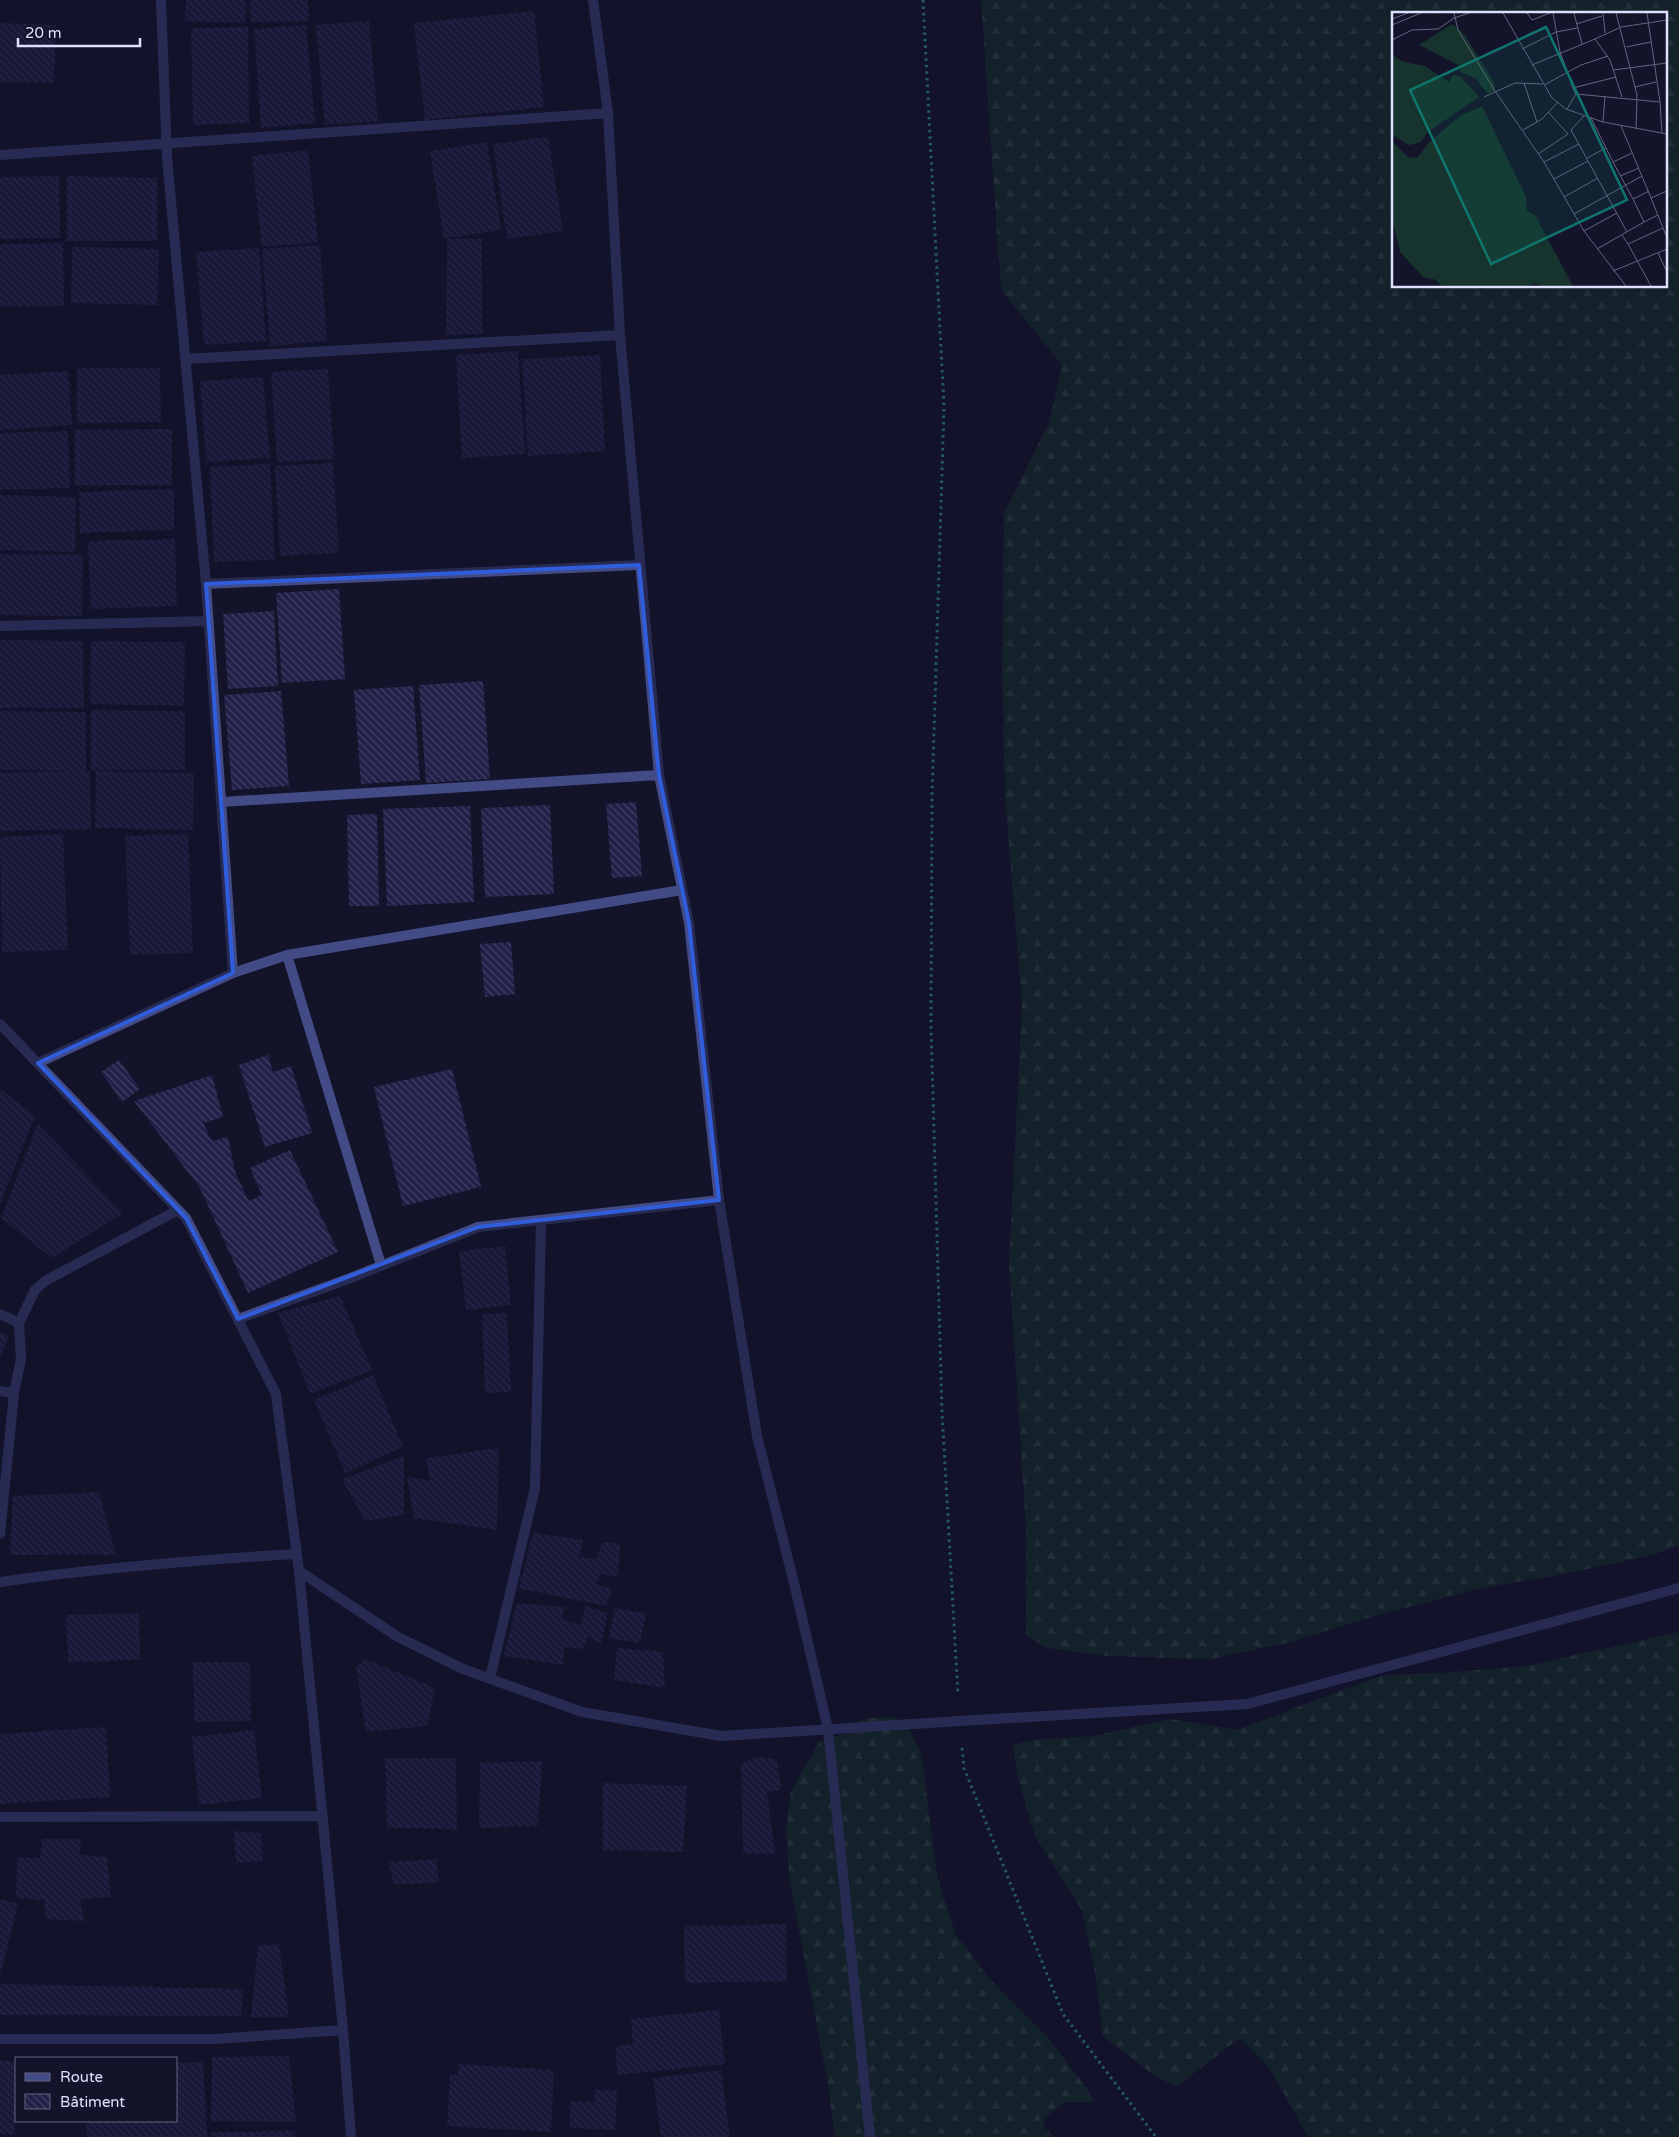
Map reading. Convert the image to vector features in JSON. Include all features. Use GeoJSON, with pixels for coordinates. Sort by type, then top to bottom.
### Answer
{"type":"FeatureCollection","features":[{"type":"Feature","properties":{"kind":"street"},"geometry":{"type":"LineString","coordinates":[[161,0],[166,143],[209,621],[233,973]]}},
{"type":"Feature","properties":{"kind":"street"},"geometry":{"type":"LineString","coordinates":[[594,0],[608,113],[620,334],[639,566],[659,775],[689,923],[719,1200],[757,1436],[828,1729],[870,2137]]}},
{"type":"Feature","properties":{"kind":"street"},"geometry":{"type":"LineString","coordinates":[[0,155],[608,113]]}},
{"type":"Feature","properties":{"kind":"street"},"geometry":{"type":"LineString","coordinates":[[186,359],[620,334]]}},
{"type":"Feature","properties":{"kind":"street"},"geometry":{"type":"LineString","coordinates":[[206,584],[639,566]]}},
{"type":"Feature","properties":{"kind":"street"},"geometry":{"type":"LineString","coordinates":[[0,626],[209,621]]}},
{"type":"Feature","properties":{"kind":"street"},"geometry":{"type":"LineString","coordinates":[[221,802],[659,775]]}},
{"type":"Feature","properties":{"kind":"street"},"geometry":{"type":"LineString","coordinates":[[38,1062],[233,973],[287,955],[682,890]]}},
{"type":"Feature","properties":{"kind":"street"},"geometry":{"type":"LineString","coordinates":[[287,955],[381,1265]]}},
{"type":"Feature","properties":{"kind":"street"},"geometry":{"type":"LineString","coordinates":[[0,1024],[186,1218],[276,1394],[295,1554],[299,1571],[343,2030],[351,2137]]}},
{"type":"Feature","properties":{"kind":"street"},"geometry":{"type":"LineString","coordinates":[[238,1319],[478,1227],[719,1200]]}},
{"type":"Feature","properties":{"kind":"street"},"geometry":{"type":"LineString","coordinates":[[0,1534],[14,1393],[21,1359],[19,1323],[35,1290],[45,1281],[178,1210]]}},
{"type":"Feature","properties":{"kind":"street"},"geometry":{"type":"LineString","coordinates":[[490,1678],[535,1488],[541,1220]]}},
{"type":"Feature","properties":{"kind":"street"},"geometry":{"type":"LineString","coordinates":[[0,1314],[19,1323]]}},
{"type":"Feature","properties":{"kind":"street"},"geometry":{"type":"LineString","coordinates":[[0,1390],[14,1393]]}},
{"type":"Feature","properties":{"kind":"street"},"geometry":{"type":"LineString","coordinates":[[0,1582],[85,1570],[183,1561],[295,1554]]}},
{"type":"Feature","properties":{"kind":"street"},"geometry":{"type":"LineString","coordinates":[[299,1571],[398,1637],[463,1669],[582,1712],[721,1736],[1247,1704],[1679,1588]]}},
{"type":"Feature","properties":{"kind":"street"},"geometry":{"type":"LineString","coordinates":[[0,1817],[322,1816]]}},
{"type":"Feature","properties":{"kind":"street"},"geometry":{"type":"LineString","coordinates":[[0,2039],[215,2039],[343,2030]]}},
{"type":"Feature","properties":{"kind":"path"},"geometry":{"type":"LineString","coordinates":[[923,0],[944,407],[932,796],[932,1026],[942,1412],[964,1768],[1063,2014],[1156,2137]]}},
{"type":"Feature","properties":{"kind":"highlighted area"},"geometry":{"type":"Polygon","coordinates":[[[639,565],[659,775],[689,923],[719,1200],[478,1227],[238,1319],[186,1218],[38,1063],[233,973],[206,584],[639,565]]]}},
{"type":"Feature","properties":{"kind":"green space"},"geometry":{"type":"Polygon","coordinates":[[[981,0],[1679,0],[1679,1546],[1644,1557],[1559,1575],[1481,1588],[1375,1616],[1291,1642],[1210,1659],[1106,1656],[1047,1648],[1026,1635],[1026,1528],[1009,1264],[1022,1006],[1005,795],[1002,672],[1004,513],[1049,423],[1062,365],[1001,290],[981,0]]]}},
{"type":"Feature","properties":{"kind":"green space"},"geometry":{"type":"Polygon","coordinates":[[[1679,1632],[1679,2137],[1308,2137],[1270,2069],[1240,2038],[1176,2087],[1151,2073],[1103,2036],[1095,1973],[1082,1910],[1035,1836],[1018,1779],[1013,1745],[1031,1740],[1094,1736],[1170,1719],[1237,1730],[1383,1675],[1440,1673],[1526,1666],[1679,1632]]]}},
{"type":"Feature","properties":{"kind":"green space"},"geometry":{"type":"Polygon","coordinates":[[[893,1717],[908,1728],[921,1753],[938,1880],[956,1935],[989,1978],[1050,2040],[1088,2090],[1094,2102],[1065,2102],[1045,2118],[1044,2127],[1054,2137],[835,2137],[827,2079],[789,1876],[786,1827],[791,1791],[819,1742],[845,1733],[859,1721],[870,1718],[893,1717]]]}},
{"type":"Feature","properties":{"kind":"building"},"geometry":{"type":"Polygon","coordinates":[[[186,0],[246,0],[245,23],[185,21],[186,0]]]}},
{"type":"Feature","properties":{"kind":"building"},"geometry":{"type":"Polygon","coordinates":[[[250,0],[308,0],[309,21],[251,22],[250,0]]]}},
{"type":"Feature","properties":{"kind":"building"},"geometry":{"type":"Polygon","coordinates":[[[534,11],[544,107],[425,120],[414,23],[534,11]]]}},
{"type":"Feature","properties":{"kind":"building"},"geometry":{"type":"Polygon","coordinates":[[[369,21],[378,121],[325,125],[316,25],[369,21]]]}},
{"type":"Feature","properties":{"kind":"building"},"geometry":{"type":"Polygon","coordinates":[[[0,23],[56,25],[54,83],[0,82],[0,23]]]}},
{"type":"Feature","properties":{"kind":"building"},"geometry":{"type":"Polygon","coordinates":[[[306,25],[315,123],[261,128],[254,29],[306,25]]]}},
{"type":"Feature","properties":{"kind":"building"},"geometry":{"type":"Polygon","coordinates":[[[248,27],[249,123],[193,125],[191,28],[248,27]]]}},
{"type":"Feature","properties":{"kind":"building"},"geometry":{"type":"Polygon","coordinates":[[[548,137],[563,231],[507,239],[493,144],[548,137]]]}},
{"type":"Feature","properties":{"kind":"building"},"geometry":{"type":"Polygon","coordinates":[[[487,142],[501,230],[444,239],[430,151],[487,142]]]}},
{"type":"Feature","properties":{"kind":"building"},"geometry":{"type":"Polygon","coordinates":[[[308,150],[318,242],[262,247],[252,156],[308,150]]]}},
{"type":"Feature","properties":{"kind":"building"},"geometry":{"type":"Polygon","coordinates":[[[59,176],[60,238],[0,239],[0,177],[59,176]]]}},
{"type":"Feature","properties":{"kind":"building"},"geometry":{"type":"Polygon","coordinates":[[[67,176],[157,178],[157,241],[67,241],[67,176]]]}},
{"type":"Feature","properties":{"kind":"building"},"geometry":{"type":"Polygon","coordinates":[[[447,239],[482,239],[482,334],[446,335],[447,239]]]}},
{"type":"Feature","properties":{"kind":"building"},"geometry":{"type":"Polygon","coordinates":[[[63,243],[64,306],[0,307],[0,244],[63,243]]]}},
{"type":"Feature","properties":{"kind":"building"},"geometry":{"type":"Polygon","coordinates":[[[320,245],[327,341],[270,346],[262,249],[320,245]]]}},
{"type":"Feature","properties":{"kind":"building"},"geometry":{"type":"Polygon","coordinates":[[[72,247],[159,249],[157,305],[71,303],[72,247]]]}},
{"type":"Feature","properties":{"kind":"building"},"geometry":{"type":"Polygon","coordinates":[[[259,248],[266,341],[204,345],[196,252],[259,248]]]}},
{"type":"Feature","properties":{"kind":"building"},"geometry":{"type":"Polygon","coordinates":[[[518,351],[525,454],[462,458],[456,355],[518,351]]]}},
{"type":"Feature","properties":{"kind":"building"},"geometry":{"type":"Polygon","coordinates":[[[600,355],[605,451],[528,456],[522,359],[600,355]]]}},
{"type":"Feature","properties":{"kind":"building"},"geometry":{"type":"Polygon","coordinates":[[[77,368],[160,368],[161,422],[77,423],[77,368]]]}},
{"type":"Feature","properties":{"kind":"building"},"geometry":{"type":"Polygon","coordinates":[[[328,369],[334,459],[277,462],[271,372],[328,369]]]}},
{"type":"Feature","properties":{"kind":"building"},"geometry":{"type":"Polygon","coordinates":[[[68,371],[72,425],[0,430],[0,375],[68,371]]]}},
{"type":"Feature","properties":{"kind":"building"},"geometry":{"type":"Polygon","coordinates":[[[263,377],[270,458],[206,462],[200,381],[263,377]]]}},
{"type":"Feature","properties":{"kind":"building"},"geometry":{"type":"Polygon","coordinates":[[[75,429],[172,429],[172,485],[75,485],[75,429]]]}},
{"type":"Feature","properties":{"kind":"building"},"geometry":{"type":"Polygon","coordinates":[[[68,431],[70,488],[0,490],[0,433],[68,431]]]}},
{"type":"Feature","properties":{"kind":"building"},"geometry":{"type":"Polygon","coordinates":[[[333,463],[339,553],[280,556],[275,466],[333,463]]]}},
{"type":"Feature","properties":{"kind":"building"},"geometry":{"type":"Polygon","coordinates":[[[270,464],[275,560],[214,562],[210,467],[270,464]]]}},
{"type":"Feature","properties":{"kind":"building"},"geometry":{"type":"Polygon","coordinates":[[[174,489],[174,530],[80,533],[79,492],[174,489]]]}},
{"type":"Feature","properties":{"kind":"building"},"geometry":{"type":"Polygon","coordinates":[[[0,495],[76,497],[75,552],[0,550],[0,495]]]}},
{"type":"Feature","properties":{"kind":"building"},"geometry":{"type":"Polygon","coordinates":[[[175,539],[177,606],[91,609],[88,541],[175,539]]]}},
{"type":"Feature","properties":{"kind":"building"},"geometry":{"type":"Polygon","coordinates":[[[0,554],[83,555],[82,616],[0,615],[0,554]]]}},
{"type":"Feature","properties":{"kind":"building"},"geometry":{"type":"Polygon","coordinates":[[[339,589],[345,679],[282,683],[276,593],[339,589]]]}},
{"type":"Feature","properties":{"kind":"building"},"geometry":{"type":"Polygon","coordinates":[[[274,611],[278,686],[228,689],[223,614],[274,611]]]}},
{"type":"Feature","properties":{"kind":"building"},"geometry":{"type":"Polygon","coordinates":[[[0,640],[83,641],[84,708],[0,708],[0,640]]]}},
{"type":"Feature","properties":{"kind":"building"},"geometry":{"type":"Polygon","coordinates":[[[91,641],[185,642],[184,706],[90,704],[91,641]]]}},
{"type":"Feature","properties":{"kind":"building"},"geometry":{"type":"Polygon","coordinates":[[[483,681],[490,779],[426,783],[419,685],[483,681]]]}},
{"type":"Feature","properties":{"kind":"building"},"geometry":{"type":"Polygon","coordinates":[[[413,686],[420,780],[361,784],[354,690],[413,686]]]}},
{"type":"Feature","properties":{"kind":"building"},"geometry":{"type":"Polygon","coordinates":[[[281,691],[289,786],[232,790],[224,695],[281,691]]]}},
{"type":"Feature","properties":{"kind":"building"},"geometry":{"type":"Polygon","coordinates":[[[91,710],[185,711],[185,770],[91,770],[91,710]]]}},
{"type":"Feature","properties":{"kind":"building"},"geometry":{"type":"Polygon","coordinates":[[[0,711],[86,712],[86,771],[90,771],[91,829],[0,831],[0,773],[79,771],[0,770],[0,711]]]}},
{"type":"Feature","properties":{"kind":"building"},"geometry":{"type":"Polygon","coordinates":[[[96,771],[194,773],[193,830],[95,828],[96,771]]]}},
{"type":"Feature","properties":{"kind":"building"},"geometry":{"type":"Polygon","coordinates":[[[636,802],[642,876],[612,878],[606,804],[636,802]]]}},
{"type":"Feature","properties":{"kind":"building"},"geometry":{"type":"Polygon","coordinates":[[[550,805],[554,894],[485,897],[481,808],[550,805]]]}},
{"type":"Feature","properties":{"kind":"building"},"geometry":{"type":"Polygon","coordinates":[[[470,806],[474,902],[387,906],[383,809],[470,806]]]}},
{"type":"Feature","properties":{"kind":"building"},"geometry":{"type":"Polygon","coordinates":[[[377,814],[379,906],[349,906],[347,815],[377,814]]]}},
{"type":"Feature","properties":{"kind":"building"},"geometry":{"type":"Polygon","coordinates":[[[63,834],[68,950],[2,952],[0,837],[63,834]]]}},
{"type":"Feature","properties":{"kind":"building"},"geometry":{"type":"Polygon","coordinates":[[[188,834],[193,953],[130,955],[125,836],[188,834]]]}},
{"type":"Feature","properties":{"kind":"building"},"geometry":{"type":"Polygon","coordinates":[[[511,942],[515,994],[485,997],[480,944],[511,942]]]}},
{"type":"Feature","properties":{"kind":"building"},"geometry":{"type":"Polygon","coordinates":[[[268,1055],[273,1072],[291,1066],[312,1133],[265,1147],[239,1065],[268,1055]]]}},
{"type":"Feature","properties":{"kind":"building"},"geometry":{"type":"Polygon","coordinates":[[[119,1060],[140,1089],[122,1102],[101,1072],[119,1060]]]}},
{"type":"Feature","properties":{"kind":"building"},"geometry":{"type":"Polygon","coordinates":[[[452,1069],[481,1187],[403,1206],[374,1087],[452,1069]]]}},
{"type":"Feature","properties":{"kind":"building"},"geometry":{"type":"Polygon","coordinates":[[[212,1075],[223,1117],[203,1123],[212,1141],[228,1137],[235,1172],[249,1201],[262,1195],[250,1168],[290,1150],[338,1252],[248,1293],[200,1188],[134,1101],[212,1075]]]}},
{"type":"Feature","properties":{"kind":"building"},"geometry":{"type":"Polygon","coordinates":[[[0,1089],[35,1116],[0,1204],[0,1089]]]}},
{"type":"Feature","properties":{"kind":"building"},"geometry":{"type":"Polygon","coordinates":[[[38,1124],[123,1213],[52,1258],[1,1218],[38,1124]]]}},
{"type":"Feature","properties":{"kind":"building"},"geometry":{"type":"Polygon","coordinates":[[[505,1246],[511,1305],[466,1310],[459,1251],[505,1246]]]}},
{"type":"Feature","properties":{"kind":"building"},"geometry":{"type":"Polygon","coordinates":[[[340,1296],[372,1370],[310,1394],[278,1313],[340,1296]]]}},
{"type":"Feature","properties":{"kind":"building"},"geometry":{"type":"Polygon","coordinates":[[[507,1313],[511,1392],[485,1393],[482,1314],[507,1313]]]}},
{"type":"Feature","properties":{"kind":"building"},"geometry":{"type":"Polygon","coordinates":[[[0,1331],[9,1336],[0,1359],[0,1331]]]}},
{"type":"Feature","properties":{"kind":"building"},"geometry":{"type":"Polygon","coordinates":[[[373,1375],[403,1447],[345,1473],[314,1400],[373,1375]]]}},
{"type":"Feature","properties":{"kind":"building"},"geometry":{"type":"Polygon","coordinates":[[[499,1448],[497,1530],[414,1518],[407,1476],[430,1481],[426,1458],[499,1448]]]}},
{"type":"Feature","properties":{"kind":"building"},"geometry":{"type":"Polygon","coordinates":[[[404,1456],[404,1515],[365,1521],[342,1479],[404,1456]]]}},
{"type":"Feature","properties":{"kind":"building"},"geometry":{"type":"Polygon","coordinates":[[[99,1492],[116,1555],[10,1555],[13,1496],[99,1492]]]}},
{"type":"Feature","properties":{"kind":"building"},"geometry":{"type":"Polygon","coordinates":[[[533,1533],[583,1540],[579,1556],[596,1560],[602,1542],[620,1543],[618,1577],[600,1574],[597,1585],[612,1589],[606,1606],[519,1588],[533,1533]]]}},
{"type":"Feature","properties":{"kind":"building"},"geometry":{"type":"Polygon","coordinates":[[[517,1603],[565,1607],[561,1619],[581,1625],[585,1606],[608,1613],[601,1644],[588,1637],[583,1649],[564,1647],[563,1665],[504,1656],[517,1603]]]}},
{"type":"Feature","properties":{"kind":"building"},"geometry":{"type":"Polygon","coordinates":[[[615,1608],[646,1613],[640,1643],[609,1638],[615,1608]]]}},
{"type":"Feature","properties":{"kind":"building"},"geometry":{"type":"Polygon","coordinates":[[[139,1613],[140,1660],[68,1662],[66,1615],[139,1613]]]}},
{"type":"Feature","properties":{"kind":"building"},"geometry":{"type":"Polygon","coordinates":[[[617,1648],[663,1652],[665,1688],[614,1680],[617,1648]]]}},
{"type":"Feature","properties":{"kind":"building"},"geometry":{"type":"Polygon","coordinates":[[[365,1659],[435,1688],[427,1726],[366,1732],[356,1667],[365,1659]]]}},
{"type":"Feature","properties":{"kind":"building"},"geometry":{"type":"Polygon","coordinates":[[[193,1662],[250,1662],[251,1721],[194,1722],[193,1662]]]}},
{"type":"Feature","properties":{"kind":"building"},"geometry":{"type":"Polygon","coordinates":[[[106,1727],[110,1797],[0,1804],[0,1734],[106,1727]]]}},
{"type":"Feature","properties":{"kind":"building"},"geometry":{"type":"Polygon","coordinates":[[[254,1730],[262,1798],[199,1805],[192,1737],[254,1730]]]}},
{"type":"Feature","properties":{"kind":"building"},"geometry":{"type":"Polygon","coordinates":[[[756,1757],[777,1759],[781,1790],[767,1792],[775,1854],[743,1853],[741,1764],[756,1757]]]}},
{"type":"Feature","properties":{"kind":"building"},"geometry":{"type":"Polygon","coordinates":[[[385,1758],[456,1758],[457,1829],[387,1828],[385,1758]]]}},
{"type":"Feature","properties":{"kind":"building"},"geometry":{"type":"Polygon","coordinates":[[[542,1761],[538,1826],[479,1828],[480,1763],[542,1761]]]}},
{"type":"Feature","properties":{"kind":"building"},"geometry":{"type":"Polygon","coordinates":[[[603,1783],[687,1786],[683,1852],[603,1850],[603,1783]]]}},
{"type":"Feature","properties":{"kind":"building"},"geometry":{"type":"Polygon","coordinates":[[[234,1831],[261,1833],[263,1861],[236,1863],[234,1831]]]}},
{"type":"Feature","properties":{"kind":"building"},"geometry":{"type":"Polygon","coordinates":[[[42,1839],[81,1839],[80,1855],[107,1857],[111,1897],[80,1899],[84,1921],[46,1919],[44,1900],[16,1898],[17,1857],[40,1858],[42,1839]]]}},
{"type":"Feature","properties":{"kind":"building"},"geometry":{"type":"Polygon","coordinates":[[[436,1859],[439,1883],[393,1884],[389,1862],[436,1859]]]}},
{"type":"Feature","properties":{"kind":"building"},"geometry":{"type":"Polygon","coordinates":[[[0,1899],[18,1904],[1,1972],[0,1972],[0,1899]]]}},
{"type":"Feature","properties":{"kind":"building"},"geometry":{"type":"Polygon","coordinates":[[[786,1924],[787,1981],[685,1983],[684,1926],[786,1924]]]}},
{"type":"Feature","properties":{"kind":"building"},"geometry":{"type":"Polygon","coordinates":[[[279,1944],[289,2017],[251,2017],[258,1946],[279,1944]]]}},
{"type":"Feature","properties":{"kind":"building"},"geometry":{"type":"Polygon","coordinates":[[[0,1984],[243,1989],[241,2016],[0,2015],[0,1984]]]}},
{"type":"Feature","properties":{"kind":"building"},"geometry":{"type":"Polygon","coordinates":[[[719,2010],[725,2064],[618,2075],[615,2046],[633,2044],[631,2019],[719,2010]]]}},
{"type":"Feature","properties":{"kind":"building"},"geometry":{"type":"Polygon","coordinates":[[[289,2056],[296,2122],[211,2121],[212,2057],[289,2056]]]}},
{"type":"Feature","properties":{"kind":"building"},"geometry":{"type":"Polygon","coordinates":[[[0,2060],[15,2062],[15,2122],[14,2135],[0,2134],[0,2060]]]}},
{"type":"Feature","properties":{"kind":"building"},"geometry":{"type":"Polygon","coordinates":[[[203,2062],[207,2137],[87,2137],[86,2122],[178,2122],[178,2063],[203,2062]]]}},
{"type":"Feature","properties":{"kind":"building"},"geometry":{"type":"Polygon","coordinates":[[[459,2064],[554,2070],[551,2132],[447,2126],[450,2074],[458,2075],[459,2064]]]}},
{"type":"Feature","properties":{"kind":"building"},"geometry":{"type":"Polygon","coordinates":[[[721,2070],[730,2137],[661,2137],[653,2078],[721,2070]]]}},
{"type":"Feature","properties":{"kind":"building"},"geometry":{"type":"Polygon","coordinates":[[[595,2089],[617,2091],[615,2130],[569,2128],[571,2101],[594,2102],[595,2089]]]}},
{"type":"Feature","properties":{"kind":"building"},"geometry":{"type":"Polygon","coordinates":[[[295,2131],[295,2137],[211,2137],[210,2132],[295,2131]]]}}]}
